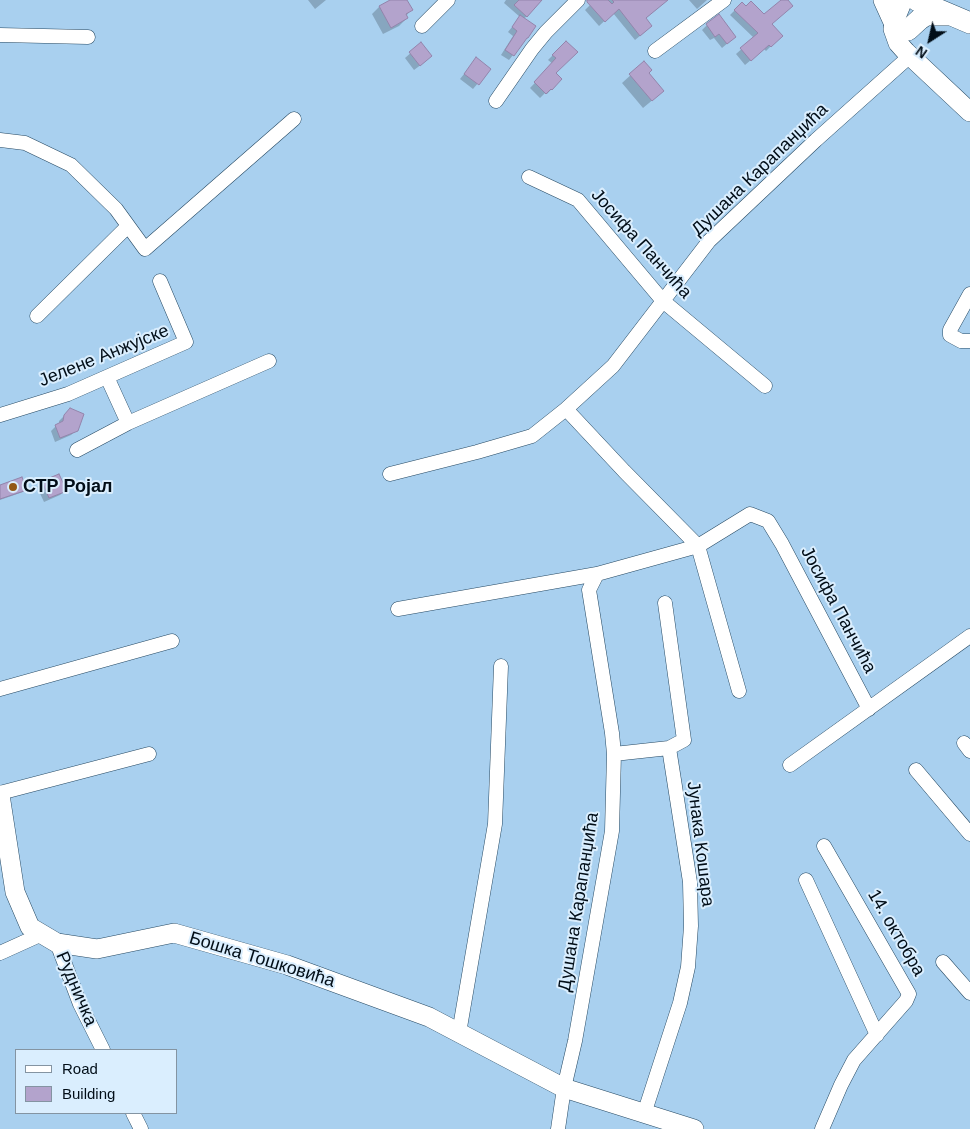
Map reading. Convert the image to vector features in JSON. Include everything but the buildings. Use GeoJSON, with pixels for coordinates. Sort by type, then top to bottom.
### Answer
{"type":"FeatureCollection","features":[{"type":"Feature","properties":{"kind":"main road"},"geometry":{"type":"LineString","coordinates":[[884,0],[901,26],[926,15],[966,17]]}},
{"type":"Feature","properties":{"kind":"main road"},"geometry":{"type":"LineString","coordinates":[[944,0],[966,17]]}},
{"type":"Feature","properties":{"kind":"main road"},"geometry":{"type":"LineString","coordinates":[[915,1],[966,17]]}},
{"type":"Feature","properties":{"kind":"street"},"geometry":{"type":"LineString","coordinates":[[422,26],[448,0]]}},
{"type":"Feature","properties":{"kind":"street"},"geometry":{"type":"LineString","coordinates":[[496,101],[532,49],[578,0]]}},
{"type":"Feature","properties":{"kind":"street"},"geometry":{"type":"LineString","coordinates":[[655,51],[724,0]]}},
{"type":"Feature","properties":{"kind":"street"},"geometry":{"type":"LineString","coordinates":[[915,1],[901,26],[908,54],[970,112]]}},
{"type":"Feature","properties":{"kind":"street"},"geometry":{"type":"LineString","coordinates":[[0,35],[88,37]]}},
{"type":"Feature","properties":{"kind":"street","name":"Душана Карапанџића"},"geometry":{"type":"LineString","coordinates":[[390,474],[532,436],[566,409],[613,366],[709,241],[908,54]]}},
{"type":"Feature","properties":{"kind":"street"},"geometry":{"type":"LineString","coordinates":[[0,140],[25,144],[71,165],[116,210],[146,249],[294,119]]}},
{"type":"Feature","properties":{"kind":"street","name":"Јосифа Панчића"},"geometry":{"type":"LineString","coordinates":[[530,177],[578,200],[663,301],[765,386]]}},
{"type":"Feature","properties":{"kind":"street"},"geometry":{"type":"LineString","coordinates":[[37,316],[128,226]]}},
{"type":"Feature","properties":{"kind":"street","name":"Јелене Анжујске"},"geometry":{"type":"LineString","coordinates":[[0,415],[68,394],[186,342],[160,281]]}},
{"type":"Feature","properties":{"kind":"street"},"geometry":{"type":"LineString","coordinates":[[970,294],[950,330],[950,335],[961,341],[970,340]]}},
{"type":"Feature","properties":{"kind":"street"},"geometry":{"type":"LineString","coordinates":[[77,450],[128,422],[269,361]]}},
{"type":"Feature","properties":{"kind":"street"},"geometry":{"type":"LineString","coordinates":[[107,377],[128,422]]}},
{"type":"Feature","properties":{"kind":"street"},"geometry":{"type":"LineString","coordinates":[[566,409],[698,546],[739,691]]}},
{"type":"Feature","properties":{"kind":"street","name":"Јосифа Панчића"},"geometry":{"type":"LineString","coordinates":[[698,546],[750,514],[768,520],[869,709]]}},
{"type":"Feature","properties":{"kind":"street"},"geometry":{"type":"LineString","coordinates":[[398,609],[597,574],[698,546]]}},
{"type":"Feature","properties":{"kind":"street","name":"Душана Карапанџића"},"geometry":{"type":"LineString","coordinates":[[558,1129],[612,830],[614,754],[612,733],[589,590],[597,574]]}},
{"type":"Feature","properties":{"kind":"street"},"geometry":{"type":"LineString","coordinates":[[614,754],[669,748],[684,740],[665,603]]}},
{"type":"Feature","properties":{"kind":"street"},"geometry":{"type":"LineString","coordinates":[[790,765],[970,636]]}},
{"type":"Feature","properties":{"kind":"street"},"geometry":{"type":"LineString","coordinates":[[0,689],[172,640]]}},
{"type":"Feature","properties":{"kind":"street"},"geometry":{"type":"LineString","coordinates":[[459,1033],[495,824],[501,666]]}},
{"type":"Feature","properties":{"kind":"street","name":"Јунака Кошара"},"geometry":{"type":"LineString","coordinates":[[644,1114],[680,1003],[688,967],[691,926],[690,882],[669,748]]}},
{"type":"Feature","properties":{"kind":"street","name":"Рудничка"},"geometry":{"type":"LineString","coordinates":[[102,1049],[49,939],[30,927],[15,892],[0,794],[149,754]]}},
{"type":"Feature","properties":{"kind":"street"},"geometry":{"type":"LineString","coordinates":[[916,770],[970,834]]}},
{"type":"Feature","properties":{"kind":"street","name":"14. октобра"},"geometry":{"type":"LineString","coordinates":[[822,1129],[854,1060],[906,1001],[909,994],[824,846]]}},
{"type":"Feature","properties":{"kind":"street"},"geometry":{"type":"LineString","coordinates":[[806,880],[877,1035]]}},
{"type":"Feature","properties":{"kind":"street","name":"Бошка Тошковића"},"geometry":{"type":"LineString","coordinates":[[49,939],[97,949],[174,933],[293,967],[429,1017],[564,1088],[694,1129]]}},
{"type":"Feature","properties":{"kind":"street"},"geometry":{"type":"LineString","coordinates":[[0,953],[49,939]]}},
{"type":"Feature","properties":{"kind":"street"},"geometry":{"type":"LineString","coordinates":[[943,962],[970,993]]}},
{"type":"Feature","properties":{"kind":"street"},"geometry":{"type":"LineString","coordinates":[[134,1114],[141,1129]]}},
{"type":"Feature","properties":{"kind":"place","name":"СТР Ројал"},"geometry":{"type":"Point","coordinates":[13,487]}}]}
